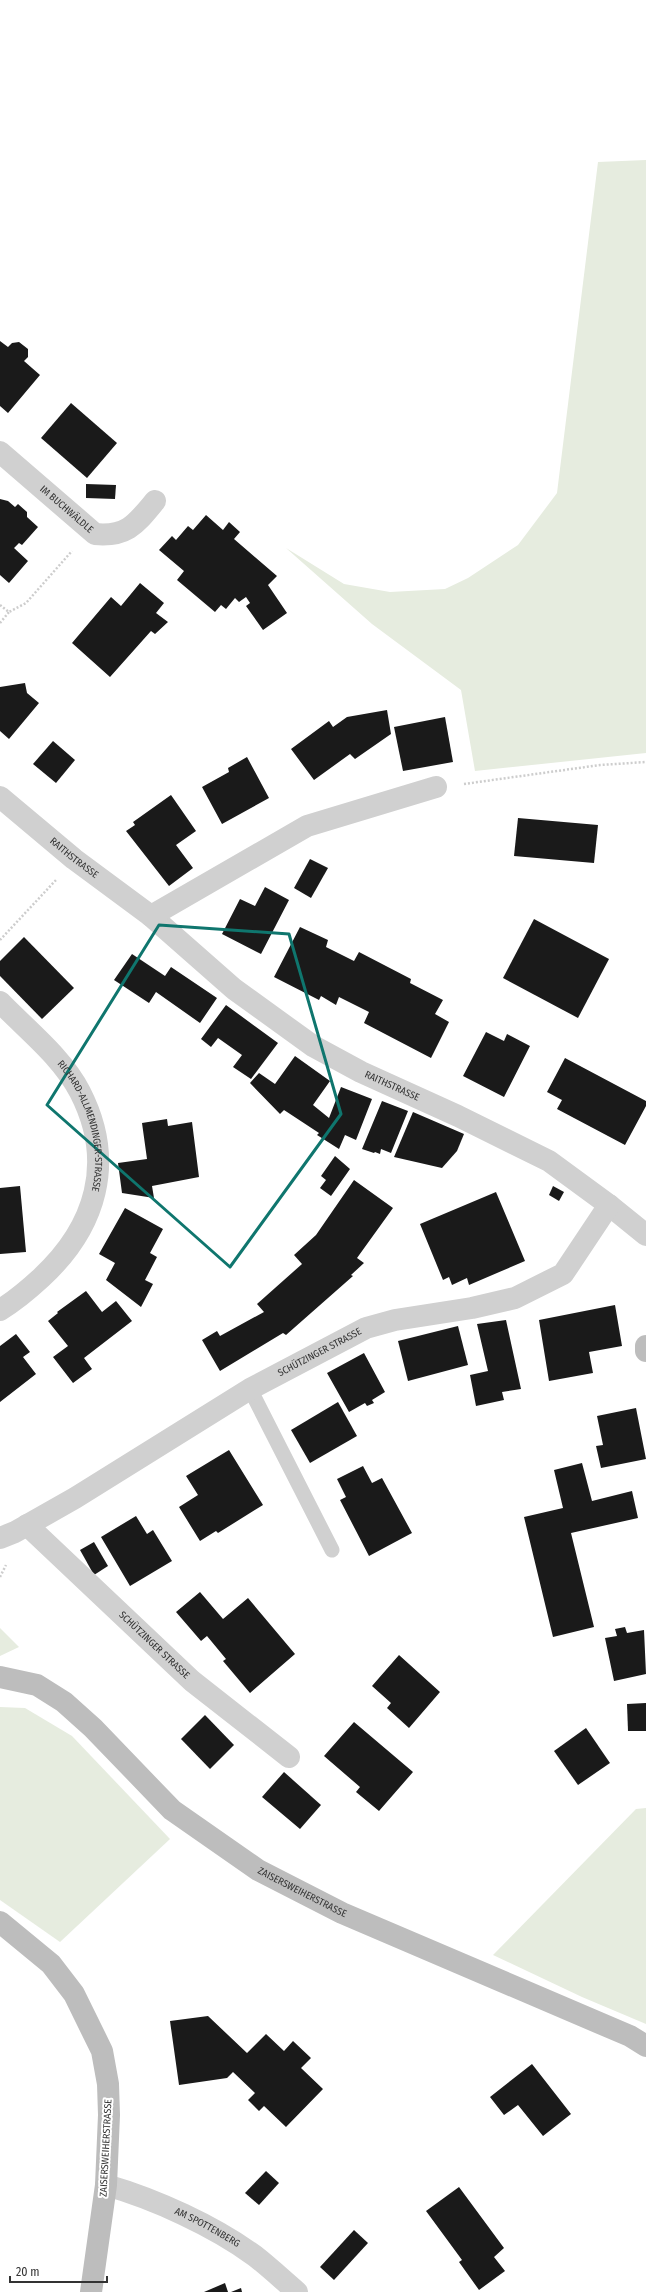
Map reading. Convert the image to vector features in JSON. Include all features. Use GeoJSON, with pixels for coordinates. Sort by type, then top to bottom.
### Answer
{"type":"FeatureCollection","features":[{"type":"Feature","properties":{"kind":"main road"},"geometry":{"type":"LineString","coordinates":[[646,1346],[646,1351]]}},
{"type":"Feature","properties":{"kind":"main road","name":"ZAISERSWEIHERSTRASSE"},"geometry":{"type":"LineString","coordinates":[[0,1677],[37,1685],[64,1702],[93,1728],[172,1810],[258,1870],[342,1913],[630,2036],[646,2046]]}},
{"type":"Feature","properties":{"kind":"main road","name":"ZAISERSWEIHERSTRASSE"},"geometry":{"type":"LineString","coordinates":[[0,1922],[51,1964],[74,1994],[102,2051],[108,2084],[109,2115],[106,2185],[91,2292]]}},
{"type":"Feature","properties":{"kind":"street","name":"IM BUCHWÄLDLE"},"geometry":{"type":"LineString","coordinates":[[0,452],[95,534],[111,536],[126,532],[155,501]]}},
{"type":"Feature","properties":{"kind":"street"},"geometry":{"type":"LineString","coordinates":[[151,916],[307,826],[436,787]]}},
{"type":"Feature","properties":{"kind":"street","name":"RAITHSTRASSE"},"geometry":{"type":"LineString","coordinates":[[0,797],[74,859],[151,916],[234,990],[313,1046],[361,1072],[458,1116],[549,1161],[609,1205],[646,1236]]}},
{"type":"Feature","properties":{"kind":"street","name":"RICHARD-ALLMENDINGER-STRASSE"},"geometry":{"type":"LineString","coordinates":[[0,1002],[56,1059],[80,1092],[96,1131],[98,1168],[94,1201],[78,1234],[55,1264],[31,1287],[0,1310]]}},
{"type":"Feature","properties":{"kind":"street","name":"SCHÜTZINGER STRASSE"},"geometry":{"type":"LineString","coordinates":[[0,1538],[27,1525],[75,1498],[250,1389],[366,1328],[395,1320],[472,1308],[515,1298],[563,1274],[609,1205]]}},
{"type":"Feature","properties":{"kind":"street","name":"SCHÜTZINGER STRASSE"},"geometry":{"type":"LineString","coordinates":[[27,1525],[192,1680],[289,1757]]}},
{"type":"Feature","properties":{"kind":"street","name":"AM SPOTTENBERG"},"geometry":{"type":"LineString","coordinates":[[106,2185],[164,2207],[218,2232],[255,2256],[297,2292]]}},
{"type":"Feature","properties":{"kind":"lane"},"geometry":{"type":"LineString","coordinates":[[250,1389],[332,1550]]}},
{"type":"Feature","properties":{"kind":"path"},"geometry":{"type":"LineString","coordinates":[[0,623],[9,612],[26,603],[90,531]]}},
{"type":"Feature","properties":{"kind":"path"},"geometry":{"type":"LineString","coordinates":[[0,605],[9,612]]}},
{"type":"Feature","properties":{"kind":"path"},"geometry":{"type":"LineString","coordinates":[[436,787],[600,766],[646,762]]}},
{"type":"Feature","properties":{"kind":"path"},"geometry":{"type":"LineString","coordinates":[[0,940],[74,859]]}},
{"type":"Feature","properties":{"kind":"highlighted area"},"geometry":{"type":"Polygon","coordinates":[[[159,925],[289,934],[341,1114],[230,1267],[47,1105],[159,925]]]}},
{"type":"Feature","properties":{"kind":"shaded area"},"geometry":{"type":"Polygon","coordinates":[[[646,160],[646,753],[475,771],[461,690],[372,624],[286,548],[344,584],[390,592],[445,589],[468,578],[518,545],[557,493],[598,162],[646,160]]]}},
{"type":"Feature","properties":{"kind":"shaded area"},"geometry":{"type":"Polygon","coordinates":[[[0,1628],[19,1647],[0,1656],[0,1628]]]}},
{"type":"Feature","properties":{"kind":"shaded area"},"geometry":{"type":"Polygon","coordinates":[[[0,1707],[25,1708],[72,1736],[170,1839],[60,1942],[0,1900],[0,1707]]]}},
{"type":"Feature","properties":{"kind":"shaded area"},"geometry":{"type":"Polygon","coordinates":[[[646,1808],[646,2024],[582,1997],[493,1955],[636,1809],[646,1808]]]}},
{"type":"Feature","properties":{"kind":"building"},"geometry":{"type":"Polygon","coordinates":[[[0,341],[8,347],[12,343],[19,342],[28,349],[28,357],[24,361],[40,375],[8,413],[0,406],[0,341]]]}},
{"type":"Feature","properties":{"kind":"building"},"geometry":{"type":"Polygon","coordinates":[[[71,403],[117,443],[87,478],[41,438],[71,403]]]}},
{"type":"Feature","properties":{"kind":"building"},"geometry":{"type":"Polygon","coordinates":[[[86,484],[116,485],[115,499],[86,498],[86,484]]]}},
{"type":"Feature","properties":{"kind":"building"},"geometry":{"type":"Polygon","coordinates":[[[0,499],[8,501],[15,507],[18,504],[27,512],[27,517],[38,527],[22,545],[19,543],[14,548],[28,561],[9,583],[0,575],[0,499]]]}},
{"type":"Feature","properties":{"kind":"building"},"geometry":{"type":"Polygon","coordinates":[[[206,515],[223,530],[229,522],[240,532],[234,539],[277,576],[268,585],[287,613],[263,630],[246,606],[250,603],[246,597],[239,602],[235,598],[226,609],[221,605],[215,612],[177,580],[184,571],[159,550],[172,536],[176,540],[188,526],[193,530],[206,515]]]}},
{"type":"Feature","properties":{"kind":"building"},"geometry":{"type":"Polygon","coordinates":[[[140,583],[164,603],[156,613],[168,622],[155,634],[151,631],[110,677],[72,643],[111,597],[121,606],[140,583]]]}},
{"type":"Feature","properties":{"kind":"building"},"geometry":{"type":"Polygon","coordinates":[[[25,683],[27,693],[39,703],[9,739],[0,731],[0,687],[25,683]]]}},
{"type":"Feature","properties":{"kind":"building"},"geometry":{"type":"Polygon","coordinates":[[[387,710],[391,734],[355,759],[350,754],[314,780],[291,749],[329,721],[333,727],[347,717],[387,710]]]}},
{"type":"Feature","properties":{"kind":"building"},"geometry":{"type":"Polygon","coordinates":[[[445,717],[453,762],[403,771],[394,727],[445,717]]]}},
{"type":"Feature","properties":{"kind":"building"},"geometry":{"type":"Polygon","coordinates":[[[53,741],[75,760],[56,783],[33,764],[53,741]]]}},
{"type":"Feature","properties":{"kind":"building"},"geometry":{"type":"Polygon","coordinates":[[[247,757],[269,798],[222,824],[202,787],[229,772],[228,768],[247,757]]]}},
{"type":"Feature","properties":{"kind":"building"},"geometry":{"type":"Polygon","coordinates":[[[171,795],[196,831],[176,845],[193,868],[169,886],[126,831],[135,825],[133,822],[171,795]]]}},
{"type":"Feature","properties":{"kind":"building"},"geometry":{"type":"Polygon","coordinates":[[[518,818],[598,825],[594,863],[514,856],[518,818]]]}},
{"type":"Feature","properties":{"kind":"building"},"geometry":{"type":"Polygon","coordinates":[[[310,859],[328,868],[311,898],[294,888],[310,859]]]}},
{"type":"Feature","properties":{"kind":"building"},"geometry":{"type":"Polygon","coordinates":[[[265,887],[289,900],[261,954],[222,934],[240,899],[255,906],[265,887]]]}},
{"type":"Feature","properties":{"kind":"building"},"geometry":{"type":"Polygon","coordinates":[[[534,919],[609,959],[578,1018],[503,978],[534,919]]]}},
{"type":"Feature","properties":{"kind":"building"},"geometry":{"type":"Polygon","coordinates":[[[300,927],[328,940],[326,947],[354,961],[359,952],[411,979],[410,983],[443,1000],[435,1014],[449,1022],[431,1058],[364,1023],[369,1012],[339,997],[336,1005],[321,996],[319,1000],[274,977],[300,927]]]}},
{"type":"Feature","properties":{"kind":"building"},"geometry":{"type":"Polygon","coordinates":[[[24,937],[74,988],[42,1019],[0,976],[0,961],[24,937]]]}},
{"type":"Feature","properties":{"kind":"building"},"geometry":{"type":"Polygon","coordinates":[[[132,954],[165,976],[171,967],[217,998],[200,1023],[156,992],[149,1003],[114,980],[132,954]]]}},
{"type":"Feature","properties":{"kind":"building"},"geometry":{"type":"Polygon","coordinates":[[[226,1005],[278,1043],[251,1079],[233,1067],[242,1055],[218,1038],[211,1047],[201,1039],[226,1005]]]}},
{"type":"Feature","properties":{"kind":"building"},"geometry":{"type":"Polygon","coordinates":[[[486,1032],[504,1041],[507,1034],[530,1046],[504,1097],[463,1076],[486,1032]]]}},
{"type":"Feature","properties":{"kind":"building"},"geometry":{"type":"Polygon","coordinates":[[[295,1056],[330,1081],[313,1105],[329,1118],[341,1087],[372,1099],[356,1140],[345,1135],[339,1149],[317,1135],[319,1133],[284,1110],[280,1114],[250,1083],[259,1073],[275,1084],[295,1056]]]}},
{"type":"Feature","properties":{"kind":"building"},"geometry":{"type":"Polygon","coordinates":[[[565,1058],[646,1101],[646,1106],[625,1145],[557,1109],[562,1100],[547,1092],[565,1058]]]}},
{"type":"Feature","properties":{"kind":"building"},"geometry":{"type":"Polygon","coordinates":[[[382,1101],[408,1111],[391,1153],[381,1149],[380,1154],[362,1149],[382,1101]]]}},
{"type":"Feature","properties":{"kind":"building"},"geometry":{"type":"Polygon","coordinates":[[[413,1112],[464,1134],[457,1151],[442,1168],[394,1157],[413,1112]]]}},
{"type":"Feature","properties":{"kind":"building"},"geometry":{"type":"Polygon","coordinates":[[[167,1119],[168,1126],[192,1122],[199,1177],[152,1186],[154,1198],[122,1193],[118,1163],[147,1159],[142,1123],[167,1119]]]}},
{"type":"Feature","properties":{"kind":"building"},"geometry":{"type":"Polygon","coordinates":[[[335,1156],[350,1169],[331,1196],[320,1188],[326,1180],[321,1176],[335,1156]]]}},
{"type":"Feature","properties":{"kind":"building"},"geometry":{"type":"Polygon","coordinates":[[[354,1180],[393,1208],[357,1258],[364,1263],[351,1275],[353,1276],[286,1335],[283,1333],[220,1371],[202,1340],[217,1331],[220,1336],[264,1312],[257,1304],[302,1264],[294,1255],[316,1235],[354,1180]]]}},
{"type":"Feature","properties":{"kind":"building"},"geometry":{"type":"Polygon","coordinates":[[[20,1186],[26,1252],[0,1254],[0,1188],[20,1186]]]}},
{"type":"Feature","properties":{"kind":"building"},"geometry":{"type":"Polygon","coordinates":[[[553,1186],[564,1192],[559,1201],[549,1195],[553,1186]]]}},
{"type":"Feature","properties":{"kind":"building"},"geometry":{"type":"Polygon","coordinates":[[[496,1192],[525,1261],[469,1285],[467,1278],[452,1285],[449,1277],[443,1280],[420,1224],[496,1192]]]}},
{"type":"Feature","properties":{"kind":"building"},"geometry":{"type":"Polygon","coordinates":[[[125,1208],[163,1229],[150,1253],[157,1257],[145,1280],[153,1284],[141,1307],[106,1280],[115,1263],[99,1254],[125,1208]]]}},
{"type":"Feature","properties":{"kind":"building"},"geometry":{"type":"Polygon","coordinates":[[[86,1291],[102,1312],[116,1301],[132,1321],[84,1358],[92,1369],[73,1383],[53,1357],[68,1346],[48,1321],[58,1313],[57,1312],[86,1291]]]}},
{"type":"Feature","properties":{"kind":"building"},"geometry":{"type":"Polygon","coordinates":[[[615,1305],[622,1346],[589,1352],[593,1373],[549,1381],[539,1320],[615,1305]]]}},
{"type":"Feature","properties":{"kind":"building"},"geometry":{"type":"Polygon","coordinates":[[[506,1320],[521,1389],[502,1392],[504,1400],[476,1406],[470,1375],[488,1371],[477,1324],[506,1320]]]}},
{"type":"Feature","properties":{"kind":"building"},"geometry":{"type":"Polygon","coordinates":[[[458,1326],[468,1365],[408,1381],[398,1341],[458,1326]]]}},
{"type":"Feature","properties":{"kind":"building"},"geometry":{"type":"Polygon","coordinates":[[[16,1334],[30,1352],[23,1357],[36,1374],[0,1402],[0,1346],[16,1334]]]}},
{"type":"Feature","properties":{"kind":"building"},"geometry":{"type":"Polygon","coordinates":[[[364,1353],[385,1392],[372,1400],[374,1403],[367,1406],[365,1403],[349,1412],[327,1373],[364,1353]]]}},
{"type":"Feature","properties":{"kind":"building"},"geometry":{"type":"Polygon","coordinates":[[[338,1402],[357,1436],[310,1463],[291,1430],[338,1402]]]}},
{"type":"Feature","properties":{"kind":"building"},"geometry":{"type":"Polygon","coordinates":[[[636,1408],[646,1459],[601,1468],[596,1446],[603,1445],[597,1416],[636,1408]]]}},
{"type":"Feature","properties":{"kind":"building"},"geometry":{"type":"Polygon","coordinates":[[[229,1450],[263,1505],[218,1533],[216,1531],[200,1541],[179,1507],[198,1495],[186,1476],[229,1450]]]}},
{"type":"Feature","properties":{"kind":"building"},"geometry":{"type":"Polygon","coordinates":[[[582,1463],[592,1501],[632,1491],[638,1518],[571,1533],[594,1627],[553,1637],[524,1517],[563,1508],[554,1470],[582,1463]]]}},
{"type":"Feature","properties":{"kind":"building"},"geometry":{"type":"Polygon","coordinates":[[[363,1466],[372,1483],[382,1478],[412,1533],[369,1556],[340,1500],[346,1497],[337,1479],[363,1466]]]}},
{"type":"Feature","properties":{"kind":"building"},"geometry":{"type":"Polygon","coordinates":[[[136,1516],[147,1534],[153,1530],[172,1561],[130,1586],[101,1537],[136,1516]]]}},
{"type":"Feature","properties":{"kind":"building"},"geometry":{"type":"Polygon","coordinates":[[[94,1542],[108,1566],[94,1575],[80,1550],[94,1542]]]}},
{"type":"Feature","properties":{"kind":"building"},"geometry":{"type":"Polygon","coordinates":[[[200,1592],[223,1619],[248,1598],[295,1654],[250,1693],[223,1661],[226,1659],[207,1636],[201,1641],[176,1612],[200,1592]]]}},
{"type":"Feature","properties":{"kind":"building"},"geometry":{"type":"Polygon","coordinates":[[[625,1627],[627,1633],[644,1630],[646,1674],[614,1681],[605,1638],[617,1636],[615,1629],[625,1627]]]}},
{"type":"Feature","properties":{"kind":"building"},"geometry":{"type":"Polygon","coordinates":[[[399,1655],[440,1692],[409,1728],[387,1708],[391,1703],[372,1686],[399,1655]]]}},
{"type":"Feature","properties":{"kind":"building"},"geometry":{"type":"Polygon","coordinates":[[[646,1703],[646,1731],[628,1731],[627,1704],[646,1703]]]}},
{"type":"Feature","properties":{"kind":"building"},"geometry":{"type":"Polygon","coordinates":[[[205,1715],[234,1745],[210,1769],[181,1739],[205,1715]]]}},
{"type":"Feature","properties":{"kind":"building"},"geometry":{"type":"Polygon","coordinates":[[[354,1722],[413,1772],[379,1811],[356,1792],[360,1787],[324,1756],[354,1722]]]}},
{"type":"Feature","properties":{"kind":"building"},"geometry":{"type":"Polygon","coordinates":[[[586,1728],[610,1763],[578,1785],[554,1751],[586,1728]]]}},
{"type":"Feature","properties":{"kind":"building"},"geometry":{"type":"Polygon","coordinates":[[[284,1772],[321,1805],[300,1829],[262,1797],[284,1772]]]}},
{"type":"Feature","properties":{"kind":"building"},"geometry":{"type":"Polygon","coordinates":[[[208,2016],[247,2053],[266,2034],[284,2051],[293,2041],[311,2058],[301,2068],[323,2089],[286,2127],[264,2106],[259,2111],[248,2100],[255,2093],[233,2072],[227,2078],[179,2085],[170,2021],[208,2016]]]}},
{"type":"Feature","properties":{"kind":"building"},"geometry":{"type":"Polygon","coordinates":[[[532,2064],[571,2114],[543,2136],[518,2105],[504,2115],[490,2097],[532,2064]]]}},
{"type":"Feature","properties":{"kind":"building"},"geometry":{"type":"Polygon","coordinates":[[[266,2171],[279,2183],[259,2205],[245,2193],[266,2171]]]}},
{"type":"Feature","properties":{"kind":"building"},"geometry":{"type":"Polygon","coordinates":[[[459,2187],[504,2248],[494,2257],[505,2271],[479,2290],[459,2262],[462,2260],[426,2211],[459,2187]]]}},
{"type":"Feature","properties":{"kind":"building"},"geometry":{"type":"Polygon","coordinates":[[[354,2230],[368,2243],[334,2280],[320,2267],[354,2230]]]}},
{"type":"Feature","properties":{"kind":"building"},"geometry":{"type":"Polygon","coordinates":[[[225,2283],[228,2292],[204,2292],[225,2283]]]}},
{"type":"Feature","properties":{"kind":"building"},"geometry":{"type":"Polygon","coordinates":[[[241,2288],[242,2292],[231,2292],[241,2288]]]}}]}
